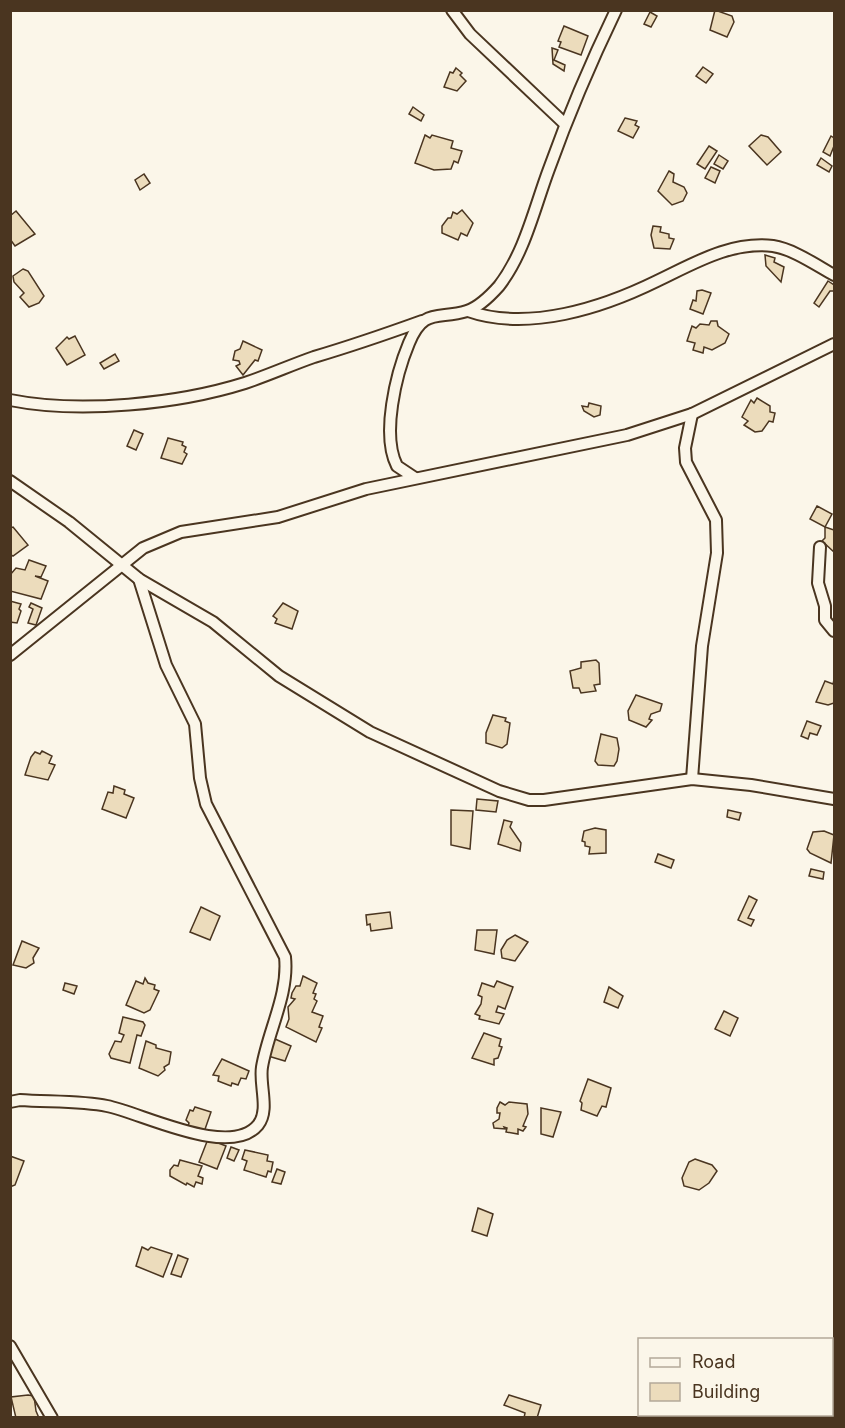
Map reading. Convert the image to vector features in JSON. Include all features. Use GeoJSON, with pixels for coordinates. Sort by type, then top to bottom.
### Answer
{"type":"FeatureCollection","features":[{"type":"Feature","properties":{"kind":"street"},"geometry":{"type":"LineString","coordinates":[[452,10],[470,34],[566,124]]}},
{"type":"Feature","properties":{"kind":"street"},"geometry":{"type":"LineString","coordinates":[[468,311],[484,302],[499,285],[519,252],[566,124],[615,10]]}},
{"type":"Feature","properties":{"kind":"street"},"geometry":{"type":"LineString","coordinates":[[10,400],[69,407],[169,399],[206,392],[244,383],[438,314],[468,311],[506,320],[588,307],[655,282],[712,254],[756,246],[775,247],[834,275]]}},
{"type":"Feature","properties":{"kind":"street"},"geometry":{"type":"LineString","coordinates":[[415,478],[403,472],[393,458],[393,401],[406,350],[423,321]]}},
{"type":"Feature","properties":{"kind":"street"},"geometry":{"type":"LineString","coordinates":[[10,654],[143,548],[181,532],[278,517],[366,489],[627,435],[692,414],[834,344]]}},
{"type":"Feature","properties":{"kind":"street"},"geometry":{"type":"LineString","coordinates":[[692,414],[685,448],[686,462],[716,520],[717,553],[702,646],[692,779]]}},
{"type":"Feature","properties":{"kind":"street"},"geometry":{"type":"LineString","coordinates":[[10,481],[69,522],[139,579],[213,622],[279,676],[370,732],[499,791],[529,800],[544,800],[692,779],[751,784],[834,799]]}},
{"type":"Feature","properties":{"kind":"street"},"geometry":{"type":"LineString","coordinates":[[820,547],[818,582],[825,606],[825,620],[834,631]]}},
{"type":"Feature","properties":{"kind":"street"},"geometry":{"type":"LineString","coordinates":[[10,1102],[20,1100],[104,1105],[213,1138],[246,1133],[257,1126],[262,1118],[262,1066],[286,972],[285,957],[275,933],[227,847],[207,804],[200,778],[195,724],[166,665],[139,579]]}},
{"type":"Feature","properties":{"kind":"street"},"geometry":{"type":"LineString","coordinates":[[10,1346],[52,1418]]}},
{"type":"Feature","properties":{"kind":"building"},"geometry":{"type":"Polygon","coordinates":[[[715,10],[732,16],[734,22],[727,37],[710,30],[715,10]]]}},
{"type":"Feature","properties":{"kind":"building"},"geometry":{"type":"Polygon","coordinates":[[[650,12],[657,16],[651,27],[644,24],[650,12]]]}},
{"type":"Feature","properties":{"kind":"building"},"geometry":{"type":"Polygon","coordinates":[[[564,26],[588,36],[581,55],[559,47],[561,42],[558,41],[564,26]]]}},
{"type":"Feature","properties":{"kind":"building"},"geometry":{"type":"Polygon","coordinates":[[[552,48],[558,50],[554,60],[565,65],[564,71],[553,64],[552,48]]]}},
{"type":"Feature","properties":{"kind":"building"},"geometry":{"type":"Polygon","coordinates":[[[703,67],[713,74],[706,83],[696,76],[703,67]]]}},
{"type":"Feature","properties":{"kind":"building"},"geometry":{"type":"Polygon","coordinates":[[[456,68],[466,81],[457,91],[444,87],[450,72],[453,73],[456,68]]]}},
{"type":"Feature","properties":{"kind":"building"},"geometry":{"type":"Polygon","coordinates":[[[413,107],[424,115],[421,121],[409,114],[413,107]]]}},
{"type":"Feature","properties":{"kind":"building"},"geometry":{"type":"Polygon","coordinates":[[[625,118],[637,121],[635,125],[639,127],[633,138],[618,131],[625,118]]]}},
{"type":"Feature","properties":{"kind":"building"},"geometry":{"type":"Polygon","coordinates":[[[425,135],[430,138],[432,135],[453,141],[451,148],[462,151],[458,163],[454,161],[451,169],[434,170],[415,163],[425,135]]]}},
{"type":"Feature","properties":{"kind":"building"},"geometry":{"type":"Polygon","coordinates":[[[761,135],[768,137],[781,152],[767,165],[749,146],[761,135]]]}},
{"type":"Feature","properties":{"kind":"building"},"geometry":{"type":"Polygon","coordinates":[[[831,136],[834,138],[834,146],[830,156],[823,152],[831,136]]]}},
{"type":"Feature","properties":{"kind":"building"},"geometry":{"type":"Polygon","coordinates":[[[709,146],[717,151],[705,169],[697,164],[709,146]]]}},
{"type":"Feature","properties":{"kind":"building"},"geometry":{"type":"Polygon","coordinates":[[[719,155],[728,161],[723,169],[714,164],[719,155]]]}},
{"type":"Feature","properties":{"kind":"building"},"geometry":{"type":"Polygon","coordinates":[[[821,158],[832,166],[829,172],[817,165],[821,158]]]}},
{"type":"Feature","properties":{"kind":"building"},"geometry":{"type":"Polygon","coordinates":[[[711,167],[720,171],[715,183],[705,178],[711,167]]]}},
{"type":"Feature","properties":{"kind":"building"},"geometry":{"type":"Polygon","coordinates":[[[669,171],[674,174],[673,182],[684,187],[687,193],[683,201],[672,205],[658,191],[669,171]]]}},
{"type":"Feature","properties":{"kind":"building"},"geometry":{"type":"Polygon","coordinates":[[[144,174],[150,183],[140,190],[135,180],[144,174]]]}},
{"type":"Feature","properties":{"kind":"building"},"geometry":{"type":"Polygon","coordinates":[[[462,210],[473,223],[467,236],[461,233],[458,240],[442,233],[442,226],[448,218],[451,218],[453,212],[457,214],[462,210]]]}},
{"type":"Feature","properties":{"kind":"building"},"geometry":{"type":"Polygon","coordinates":[[[16,211],[35,234],[15,246],[10,239],[10,216],[16,211]]]}},
{"type":"Feature","properties":{"kind":"building"},"geometry":{"type":"Polygon","coordinates":[[[653,226],[661,227],[660,232],[669,234],[669,238],[674,239],[670,249],[654,248],[651,235],[653,226]]]}},
{"type":"Feature","properties":{"kind":"building"},"geometry":{"type":"Polygon","coordinates":[[[765,255],[775,258],[774,262],[784,267],[781,282],[766,266],[765,255]]]}},
{"type":"Feature","properties":{"kind":"building"},"geometry":{"type":"Polygon","coordinates":[[[23,269],[28,271],[44,296],[39,303],[29,307],[20,297],[24,293],[14,282],[13,276],[23,269]]]}},
{"type":"Feature","properties":{"kind":"building"},"geometry":{"type":"Polygon","coordinates":[[[828,281],[834,285],[834,291],[830,291],[819,307],[814,303],[828,281]]]}},
{"type":"Feature","properties":{"kind":"building"},"geometry":{"type":"Polygon","coordinates":[[[697,291],[711,293],[703,314],[690,309],[693,300],[696,301],[697,291]]]}},
{"type":"Feature","properties":{"kind":"building"},"geometry":{"type":"Polygon","coordinates":[[[711,321],[717,321],[718,326],[729,334],[725,343],[712,350],[704,347],[703,353],[693,350],[695,343],[687,341],[692,326],[696,328],[700,324],[709,325],[711,321]]]}},
{"type":"Feature","properties":{"kind":"building"},"geometry":{"type":"Polygon","coordinates":[[[75,336],[85,355],[67,365],[56,348],[67,337],[69,339],[75,336]]]}},
{"type":"Feature","properties":{"kind":"building"},"geometry":{"type":"Polygon","coordinates":[[[243,341],[262,350],[258,361],[255,360],[243,375],[236,366],[240,364],[239,361],[233,360],[235,351],[240,349],[243,341]]]}},
{"type":"Feature","properties":{"kind":"building"},"geometry":{"type":"Polygon","coordinates":[[[115,354],[119,361],[104,369],[100,363],[115,354]]]}},
{"type":"Feature","properties":{"kind":"building"},"geometry":{"type":"Polygon","coordinates":[[[757,398],[770,406],[770,412],[775,413],[773,422],[769,421],[762,431],[755,432],[744,425],[748,421],[742,417],[751,400],[754,403],[757,398]]]}},
{"type":"Feature","properties":{"kind":"building"},"geometry":{"type":"Polygon","coordinates":[[[589,403],[601,406],[600,415],[594,417],[584,411],[582,406],[588,407],[589,403]]]}},
{"type":"Feature","properties":{"kind":"building"},"geometry":{"type":"Polygon","coordinates":[[[134,430],[143,434],[136,450],[127,446],[134,430]]]}},
{"type":"Feature","properties":{"kind":"building"},"geometry":{"type":"Polygon","coordinates":[[[168,438],[183,442],[182,445],[186,447],[184,452],[187,454],[182,464],[161,458],[168,438]]]}},
{"type":"Feature","properties":{"kind":"building"},"geometry":{"type":"Polygon","coordinates":[[[817,506],[832,514],[825,527],[810,519],[817,506]]]}},
{"type":"Feature","properties":{"kind":"building"},"geometry":{"type":"Polygon","coordinates":[[[13,527],[28,545],[13,556],[10,554],[10,528],[13,527]]]}},
{"type":"Feature","properties":{"kind":"building"},"geometry":{"type":"Polygon","coordinates":[[[825,527],[834,530],[834,552],[822,541],[825,538],[825,527]]]}},
{"type":"Feature","properties":{"kind":"building"},"geometry":{"type":"Polygon","coordinates":[[[29,560],[46,566],[41,577],[35,576],[48,581],[41,599],[10,591],[10,575],[16,568],[25,570],[29,560]]]}},
{"type":"Feature","properties":{"kind":"building"},"geometry":{"type":"Polygon","coordinates":[[[10,601],[21,604],[17,623],[10,622],[10,601]]]}},
{"type":"Feature","properties":{"kind":"building"},"geometry":{"type":"Polygon","coordinates":[[[31,603],[42,608],[36,625],[28,623],[33,609],[29,607],[31,603]]]}},
{"type":"Feature","properties":{"kind":"building"},"geometry":{"type":"Polygon","coordinates":[[[283,603],[298,611],[292,629],[275,623],[277,619],[273,616],[283,603]]]}},
{"type":"Feature","properties":{"kind":"building"},"geometry":{"type":"Polygon","coordinates":[[[596,660],[599,663],[600,684],[594,685],[596,691],[581,693],[579,688],[573,688],[570,671],[581,668],[581,662],[596,660]]]}},
{"type":"Feature","properties":{"kind":"building"},"geometry":{"type":"Polygon","coordinates":[[[834,680],[834,703],[828,705],[816,702],[825,681],[833,684],[834,680]]]}},
{"type":"Feature","properties":{"kind":"building"},"geometry":{"type":"Polygon","coordinates":[[[636,695],[662,704],[660,711],[651,714],[649,719],[652,720],[646,727],[629,720],[628,711],[636,695]]]}},
{"type":"Feature","properties":{"kind":"building"},"geometry":{"type":"Polygon","coordinates":[[[493,715],[506,718],[505,721],[510,723],[507,744],[502,748],[486,743],[486,733],[493,715]]]}},
{"type":"Feature","properties":{"kind":"building"},"geometry":{"type":"Polygon","coordinates":[[[807,721],[821,726],[817,735],[810,733],[808,739],[801,736],[807,721]]]}},
{"type":"Feature","properties":{"kind":"building"},"geometry":{"type":"Polygon","coordinates":[[[601,734],[617,738],[619,749],[614,766],[598,765],[595,761],[601,734]]]}},
{"type":"Feature","properties":{"kind":"building"},"geometry":{"type":"Polygon","coordinates":[[[42,751],[52,756],[49,763],[55,765],[48,780],[25,775],[31,757],[35,752],[40,754],[42,751]]]}},
{"type":"Feature","properties":{"kind":"building"},"geometry":{"type":"Polygon","coordinates":[[[114,786],[125,790],[124,794],[134,798],[126,818],[102,809],[108,792],[113,793],[114,786]]]}},
{"type":"Feature","properties":{"kind":"building"},"geometry":{"type":"Polygon","coordinates":[[[477,799],[498,801],[496,812],[476,810],[477,799]]]}},
{"type":"Feature","properties":{"kind":"building"},"geometry":{"type":"Polygon","coordinates":[[[451,810],[473,811],[470,849],[451,845],[451,810]]]}},
{"type":"Feature","properties":{"kind":"building"},"geometry":{"type":"Polygon","coordinates":[[[728,810],[741,813],[739,820],[727,817],[728,810]]]}},
{"type":"Feature","properties":{"kind":"building"},"geometry":{"type":"Polygon","coordinates":[[[504,820],[512,822],[510,827],[521,843],[520,851],[498,844],[504,820]]]}},
{"type":"Feature","properties":{"kind":"building"},"geometry":{"type":"Polygon","coordinates":[[[595,828],[606,830],[606,853],[589,854],[590,847],[585,846],[585,842],[582,841],[584,831],[595,828]]]}},
{"type":"Feature","properties":{"kind":"building"},"geometry":{"type":"Polygon","coordinates":[[[824,831],[834,835],[831,863],[810,853],[807,849],[813,832],[824,831]]]}},
{"type":"Feature","properties":{"kind":"building"},"geometry":{"type":"Polygon","coordinates":[[[658,854],[674,860],[671,868],[655,862],[658,854]]]}},
{"type":"Feature","properties":{"kind":"building"},"geometry":{"type":"Polygon","coordinates":[[[811,869],[824,872],[823,879],[809,876],[811,869]]]}},
{"type":"Feature","properties":{"kind":"building"},"geometry":{"type":"Polygon","coordinates":[[[749,896],[757,900],[748,918],[754,920],[751,926],[738,920],[749,896]]]}},
{"type":"Feature","properties":{"kind":"building"},"geometry":{"type":"Polygon","coordinates":[[[201,907],[220,916],[210,940],[190,932],[201,907]]]}},
{"type":"Feature","properties":{"kind":"building"},"geometry":{"type":"Polygon","coordinates":[[[390,912],[392,928],[371,931],[370,924],[367,925],[366,915],[390,912]]]}},
{"type":"Feature","properties":{"kind":"building"},"geometry":{"type":"Polygon","coordinates":[[[477,930],[497,930],[494,954],[475,950],[477,930]]]}},
{"type":"Feature","properties":{"kind":"building"},"geometry":{"type":"Polygon","coordinates":[[[515,935],[528,942],[515,961],[502,958],[501,950],[507,940],[515,935]]]}},
{"type":"Feature","properties":{"kind":"building"},"geometry":{"type":"Polygon","coordinates":[[[22,941],[39,948],[33,958],[34,963],[26,968],[13,965],[22,941]]]}},
{"type":"Feature","properties":{"kind":"building"},"geometry":{"type":"Polygon","coordinates":[[[303,976],[317,983],[313,993],[316,994],[314,999],[317,1001],[312,1012],[323,1016],[319,1027],[322,1028],[316,1042],[286,1027],[289,1019],[288,1007],[295,999],[291,998],[292,993],[296,986],[300,986],[303,976]]]}},
{"type":"Feature","properties":{"kind":"building"},"geometry":{"type":"Polygon","coordinates":[[[145,978],[148,983],[155,985],[154,989],[159,991],[150,1010],[144,1013],[126,1005],[136,981],[143,984],[145,978]]]}},
{"type":"Feature","properties":{"kind":"building"},"geometry":{"type":"Polygon","coordinates":[[[497,981],[513,987],[505,1009],[498,1006],[496,1012],[504,1014],[499,1024],[479,1019],[480,1016],[475,1014],[481,1004],[482,997],[478,995],[482,983],[494,987],[497,981]]]}},
{"type":"Feature","properties":{"kind":"building"},"geometry":{"type":"Polygon","coordinates":[[[65,983],[77,986],[74,994],[63,990],[65,983]]]}},
{"type":"Feature","properties":{"kind":"building"},"geometry":{"type":"Polygon","coordinates":[[[609,987],[623,996],[618,1008],[604,1002],[609,987]]]}},
{"type":"Feature","properties":{"kind":"building"},"geometry":{"type":"Polygon","coordinates":[[[724,1011],[738,1018],[730,1036],[715,1029],[724,1011]]]}},
{"type":"Feature","properties":{"kind":"building"},"geometry":{"type":"Polygon","coordinates":[[[123,1017],[143,1022],[145,1025],[141,1036],[137,1035],[130,1063],[111,1058],[109,1054],[115,1041],[121,1042],[124,1035],[119,1033],[123,1017]]]}},
{"type":"Feature","properties":{"kind":"building"},"geometry":{"type":"Polygon","coordinates":[[[484,1033],[501,1039],[499,1046],[502,1047],[498,1058],[494,1059],[494,1065],[472,1058],[484,1033]]]}},
{"type":"Feature","properties":{"kind":"building"},"geometry":{"type":"Polygon","coordinates":[[[275,1039],[291,1046],[285,1061],[268,1056],[275,1039]]]}},
{"type":"Feature","properties":{"kind":"building"},"geometry":{"type":"Polygon","coordinates":[[[146,1041],[156,1045],[156,1048],[171,1052],[169,1064],[158,1076],[139,1068],[146,1041]]]}},
{"type":"Feature","properties":{"kind":"building"},"geometry":{"type":"Polygon","coordinates":[[[222,1059],[249,1071],[246,1079],[241,1078],[238,1085],[232,1083],[231,1086],[218,1081],[219,1076],[213,1075],[222,1059]]]}},
{"type":"Feature","properties":{"kind":"building"},"geometry":{"type":"Polygon","coordinates":[[[588,1079],[611,1088],[606,1107],[602,1106],[597,1116],[581,1110],[580,1101],[588,1079]]]}},
{"type":"Feature","properties":{"kind":"building"},"geometry":{"type":"Polygon","coordinates":[[[500,1102],[505,1105],[509,1102],[527,1104],[528,1114],[523,1131],[518,1129],[518,1134],[506,1132],[507,1128],[504,1127],[505,1129],[494,1128],[493,1123],[499,1119],[500,1113],[497,1113],[497,1108],[500,1102]]]}},
{"type":"Feature","properties":{"kind":"building"},"geometry":{"type":"Polygon","coordinates":[[[195,1107],[211,1112],[203,1135],[187,1129],[189,1123],[186,1120],[190,1110],[193,1111],[195,1107]]]}},
{"type":"Feature","properties":{"kind":"building"},"geometry":{"type":"Polygon","coordinates":[[[541,1108],[561,1112],[553,1137],[541,1134],[541,1108]]]}},
{"type":"Feature","properties":{"kind":"building"},"geometry":{"type":"Polygon","coordinates":[[[208,1139],[226,1146],[217,1169],[199,1162],[208,1139]]]}},
{"type":"Feature","properties":{"kind":"building"},"geometry":{"type":"Polygon","coordinates":[[[231,1147],[239,1150],[234,1161],[227,1158],[231,1147]]]}},
{"type":"Feature","properties":{"kind":"building"},"geometry":{"type":"Polygon","coordinates":[[[245,1150],[268,1155],[267,1161],[273,1162],[271,1172],[268,1171],[266,1177],[244,1170],[247,1161],[242,1159],[245,1150]]]}},
{"type":"Feature","properties":{"kind":"building"},"geometry":{"type":"Polygon","coordinates":[[[10,1156],[24,1161],[15,1185],[10,1187],[10,1156]]]}},
{"type":"Feature","properties":{"kind":"building"},"geometry":{"type":"Polygon","coordinates":[[[695,1159],[712,1165],[717,1171],[709,1183],[699,1190],[684,1186],[682,1178],[689,1162],[695,1159]]]}},
{"type":"Feature","properties":{"kind":"building"},"geometry":{"type":"Polygon","coordinates":[[[180,1160],[202,1166],[198,1176],[203,1178],[202,1184],[196,1182],[194,1187],[187,1183],[186,1185],[170,1176],[170,1170],[174,1165],[178,1166],[180,1160]]]}},
{"type":"Feature","properties":{"kind":"building"},"geometry":{"type":"Polygon","coordinates":[[[277,1169],[285,1172],[281,1184],[272,1182],[277,1169]]]}},
{"type":"Feature","properties":{"kind":"building"},"geometry":{"type":"Polygon","coordinates":[[[478,1208],[493,1214],[487,1236],[472,1231],[478,1208]]]}},
{"type":"Feature","properties":{"kind":"building"},"geometry":{"type":"Polygon","coordinates":[[[142,1247],[148,1250],[151,1247],[172,1254],[163,1277],[136,1266],[142,1247]]]}},
{"type":"Feature","properties":{"kind":"building"},"geometry":{"type":"Polygon","coordinates":[[[178,1255],[188,1259],[181,1277],[171,1274],[178,1255]]]}},
{"type":"Feature","properties":{"kind":"building"},"geometry":{"type":"Polygon","coordinates":[[[509,1395],[541,1405],[537,1418],[524,1418],[525,1413],[504,1405],[509,1395]]]}},
{"type":"Feature","properties":{"kind":"building"},"geometry":{"type":"Polygon","coordinates":[[[34,1396],[39,1418],[16,1418],[11,1397],[34,1396]]]}}]}
